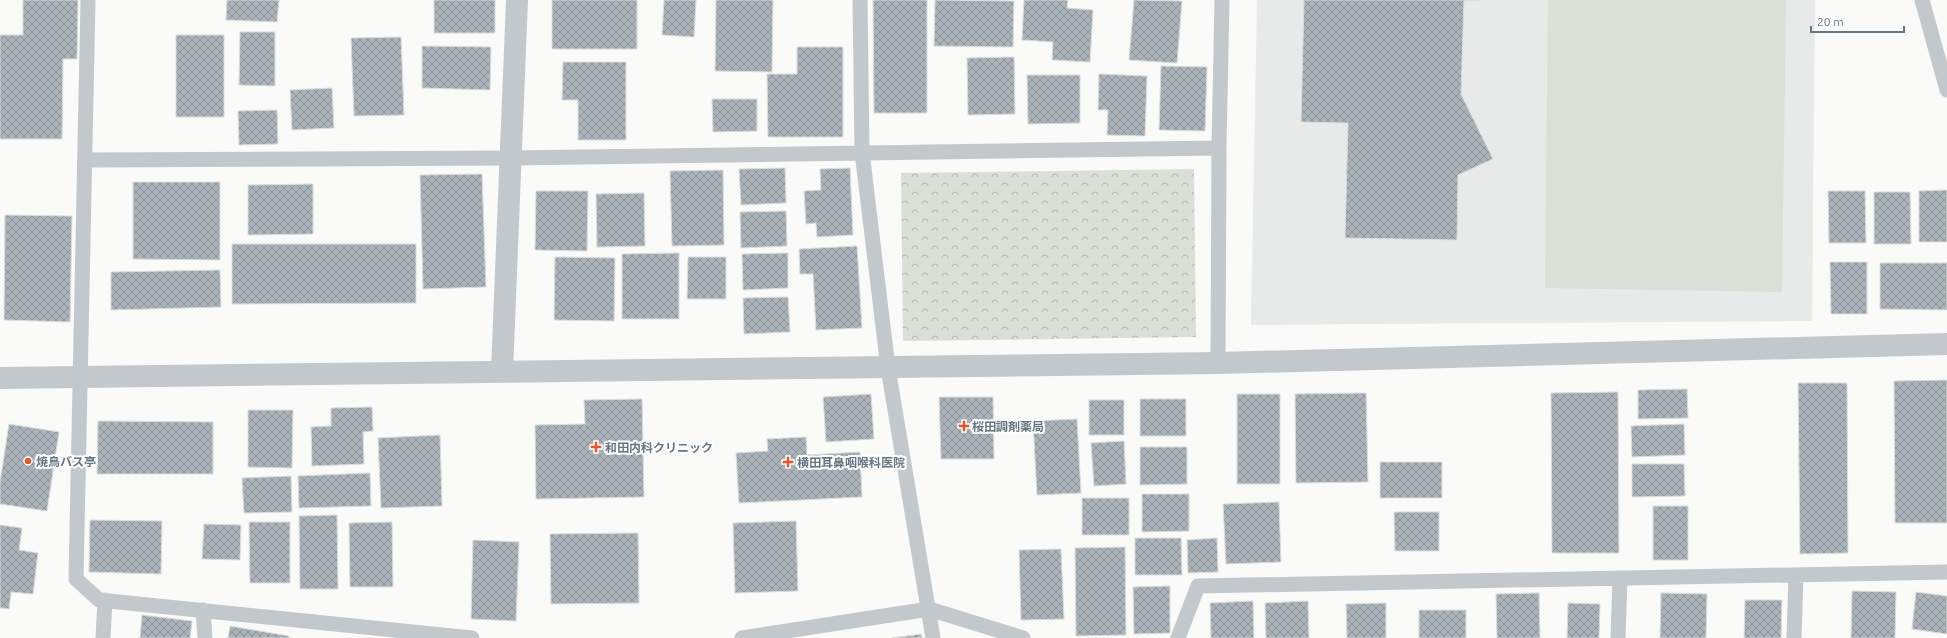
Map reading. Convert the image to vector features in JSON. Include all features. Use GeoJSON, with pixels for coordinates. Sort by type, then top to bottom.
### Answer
{"type":"FeatureCollection","features":[{"type":"Feature","properties":{"kind":"street"},"geometry":{"type":"LineString","coordinates":[[502,370],[517,0]]}},
{"type":"Feature","properties":{"kind":"street"},"geometry":{"type":"LineString","coordinates":[[0,378],[80,378],[502,370],[888,368],[1218,363],[1947,344]]}},
{"type":"Feature","properties":{"kind":"lane"},"geometry":{"type":"LineString","coordinates":[[88,0],[76,579],[99,600],[472,638]]}},
{"type":"Feature","properties":{"kind":"lane"},"geometry":{"type":"LineString","coordinates":[[860,0],[862,152],[888,368],[933,638]]}},
{"type":"Feature","properties":{"kind":"lane"},"geometry":{"type":"LineString","coordinates":[[1218,363],[1219,148],[1222,0]]}},
{"type":"Feature","properties":{"kind":"lane"},"geometry":{"type":"LineString","coordinates":[[1922,0],[1947,90]]}},
{"type":"Feature","properties":{"kind":"lane"},"geometry":{"type":"LineString","coordinates":[[85,160],[511,158],[1219,148]]}},
{"type":"Feature","properties":{"kind":"lane"},"geometry":{"type":"LineString","coordinates":[[1178,638],[1198,586],[1947,572]]}},
{"type":"Feature","properties":{"kind":"lane"},"geometry":{"type":"LineString","coordinates":[[1794,638],[1796,575]]}},
{"type":"Feature","properties":{"kind":"lane"},"geometry":{"type":"LineString","coordinates":[[1618,638],[1620,578]]}},
{"type":"Feature","properties":{"kind":"lane"},"geometry":{"type":"LineString","coordinates":[[102,638],[105,600]]}},
{"type":"Feature","properties":{"kind":"lane"},"geometry":{"type":"LineString","coordinates":[[742,638],[929,609],[1023,638]]}},
{"type":"Feature","properties":{"kind":"lane"},"geometry":{"type":"LineString","coordinates":[[202,610],[205,638]]}},
{"type":"Feature","properties":{"kind":"shaded area"},"geometry":{"type":"Polygon","coordinates":[[[1257,0],[1815,0],[1812,321],[1251,325],[1257,0]]]}},
{"type":"Feature","properties":{"kind":"green space"},"geometry":{"type":"Polygon","coordinates":[[[1548,0],[1786,0],[1782,292],[1545,288],[1548,0]]]}},
{"type":"Feature","properties":{"kind":"green space"},"geometry":{"type":"Polygon","coordinates":[[[1194,169],[1196,337],[903,341],[901,173],[1194,169]]]}},
{"type":"Feature","properties":{"kind":"building"},"geometry":{"type":"Polygon","coordinates":[[[23,0],[78,0],[77,59],[63,59],[62,139],[0,139],[0,35],[23,35],[23,0]]]}},
{"type":"Feature","properties":{"kind":"building"},"geometry":{"type":"Polygon","coordinates":[[[227,0],[279,0],[277,22],[226,20],[227,0]]]}},
{"type":"Feature","properties":{"kind":"building"},"geometry":{"type":"Polygon","coordinates":[[[434,0],[495,0],[495,33],[434,33],[434,0]]]}},
{"type":"Feature","properties":{"kind":"building"},"geometry":{"type":"Polygon","coordinates":[[[552,0],[637,0],[637,49],[552,49],[552,0]]]}},
{"type":"Feature","properties":{"kind":"building"},"geometry":{"type":"Polygon","coordinates":[[[664,0],[696,0],[694,37],[662,35],[664,0]]]}},
{"type":"Feature","properties":{"kind":"building"},"geometry":{"type":"Polygon","coordinates":[[[716,0],[773,0],[772,72],[715,71],[716,0]]]}},
{"type":"Feature","properties":{"kind":"building"},"geometry":{"type":"Polygon","coordinates":[[[873,0],[927,0],[927,113],[874,113],[873,0]]]}},
{"type":"Feature","properties":{"kind":"building"},"geometry":{"type":"Polygon","coordinates":[[[935,0],[1014,1],[1013,47],[934,46],[935,0]]]}},
{"type":"Feature","properties":{"kind":"building"},"geometry":{"type":"Polygon","coordinates":[[[1024,0],[1068,0],[1067,8],[1093,10],[1090,62],[1052,60],[1053,42],[1022,40],[1024,0]]]}},
{"type":"Feature","properties":{"kind":"building"},"geometry":{"type":"Polygon","coordinates":[[[1134,0],[1182,1],[1177,63],[1129,60],[1134,0]]]}},
{"type":"Feature","properties":{"kind":"building"},"geometry":{"type":"Polygon","coordinates":[[[1304,0],[1464,0],[1461,94],[1493,159],[1458,175],[1457,240],[1345,238],[1348,123],[1301,122],[1304,0]]]}},
{"type":"Feature","properties":{"kind":"building"},"geometry":{"type":"Polygon","coordinates":[[[240,32],[275,32],[275,86],[239,85],[240,32]]]}},
{"type":"Feature","properties":{"kind":"building"},"geometry":{"type":"Polygon","coordinates":[[[176,35],[224,35],[224,117],[176,117],[176,35]]]}},
{"type":"Feature","properties":{"kind":"building"},"geometry":{"type":"Polygon","coordinates":[[[401,37],[404,115],[354,116],[351,38],[401,37]]]}},
{"type":"Feature","properties":{"kind":"building"},"geometry":{"type":"Polygon","coordinates":[[[422,46],[491,47],[490,90],[422,88],[422,46]]]}},
{"type":"Feature","properties":{"kind":"building"},"geometry":{"type":"Polygon","coordinates":[[[797,47],[843,47],[843,137],[768,137],[767,74],[797,74],[797,47]]]}},
{"type":"Feature","properties":{"kind":"building"},"geometry":{"type":"Polygon","coordinates":[[[1014,57],[1015,114],[968,115],[967,58],[1014,57]]]}},
{"type":"Feature","properties":{"kind":"building"},"geometry":{"type":"Polygon","coordinates":[[[563,62],[626,62],[626,140],[578,140],[578,100],[562,100],[563,62]]]}},
{"type":"Feature","properties":{"kind":"building"},"geometry":{"type":"Polygon","coordinates":[[[1161,66],[1207,67],[1205,131],[1159,130],[1161,66]]]}},
{"type":"Feature","properties":{"kind":"building"},"geometry":{"type":"Polygon","coordinates":[[[1099,74],[1147,76],[1145,136],[1107,135],[1108,110],[1098,110],[1099,74]]]}},
{"type":"Feature","properties":{"kind":"building"},"geometry":{"type":"Polygon","coordinates":[[[1027,75],[1080,75],[1080,123],[1028,124],[1027,75]]]}},
{"type":"Feature","properties":{"kind":"building"},"geometry":{"type":"Polygon","coordinates":[[[332,88],[334,128],[292,130],[290,90],[332,88]]]}},
{"type":"Feature","properties":{"kind":"building"},"geometry":{"type":"Polygon","coordinates":[[[712,99],[757,99],[757,131],[713,132],[712,99]]]}},
{"type":"Feature","properties":{"kind":"building"},"geometry":{"type":"Polygon","coordinates":[[[277,110],[278,144],[239,145],[238,111],[277,110]]]}},
{"type":"Feature","properties":{"kind":"building"},"geometry":{"type":"Polygon","coordinates":[[[785,168],[786,203],[741,205],[739,169],[785,168]]]}},
{"type":"Feature","properties":{"kind":"building"},"geometry":{"type":"Polygon","coordinates":[[[850,168],[853,235],[817,237],[816,223],[806,224],[804,191],[821,190],[820,169],[850,168]]]}},
{"type":"Feature","properties":{"kind":"building"},"geometry":{"type":"Polygon","coordinates":[[[723,170],[724,245],[672,246],[670,171],[723,170]]]}},
{"type":"Feature","properties":{"kind":"building"},"geometry":{"type":"Polygon","coordinates":[[[482,174],[486,287],[423,289],[420,175],[482,174]]]}},
{"type":"Feature","properties":{"kind":"building"},"geometry":{"type":"Polygon","coordinates":[[[133,182],[220,182],[220,260],[133,259],[133,182]]]}},
{"type":"Feature","properties":{"kind":"building"},"geometry":{"type":"Polygon","coordinates":[[[313,184],[313,234],[248,235],[248,185],[313,184]]]}},
{"type":"Feature","properties":{"kind":"building"},"geometry":{"type":"Polygon","coordinates":[[[1947,190],[1947,242],[1919,242],[1919,191],[1947,190]]]}},
{"type":"Feature","properties":{"kind":"building"},"geometry":{"type":"Polygon","coordinates":[[[536,191],[588,191],[587,251],[535,250],[536,191]]]}},
{"type":"Feature","properties":{"kind":"building"},"geometry":{"type":"Polygon","coordinates":[[[1828,191],[1865,191],[1866,243],[1829,243],[1828,191]]]}},
{"type":"Feature","properties":{"kind":"building"},"geometry":{"type":"Polygon","coordinates":[[[1874,192],[1910,192],[1911,244],[1874,244],[1874,192]]]}},
{"type":"Feature","properties":{"kind":"building"},"geometry":{"type":"Polygon","coordinates":[[[644,193],[645,246],[597,247],[596,194],[644,193]]]}},
{"type":"Feature","properties":{"kind":"building"},"geometry":{"type":"Polygon","coordinates":[[[786,211],[787,246],[741,248],[740,212],[786,211]]]}},
{"type":"Feature","properties":{"kind":"building"},"geometry":{"type":"Polygon","coordinates":[[[5,215],[72,216],[70,322],[4,320],[5,215]]]}},
{"type":"Feature","properties":{"kind":"building"},"geometry":{"type":"Polygon","coordinates":[[[232,244],[416,244],[416,303],[232,304],[232,244]]]}},
{"type":"Feature","properties":{"kind":"building"},"geometry":{"type":"Polygon","coordinates":[[[857,246],[862,328],[816,330],[813,274],[800,274],[799,249],[857,246]]]}},
{"type":"Feature","properties":{"kind":"building"},"geometry":{"type":"Polygon","coordinates":[[[679,253],[679,319],[622,319],[622,254],[679,253]]]}},
{"type":"Feature","properties":{"kind":"building"},"geometry":{"type":"Polygon","coordinates":[[[788,253],[788,288],[743,290],[742,254],[788,253]]]}},
{"type":"Feature","properties":{"kind":"building"},"geometry":{"type":"Polygon","coordinates":[[[555,257],[615,258],[614,321],[554,320],[555,257]]]}},
{"type":"Feature","properties":{"kind":"building"},"geometry":{"type":"Polygon","coordinates":[[[688,257],[726,257],[726,299],[687,299],[688,257]]]}},
{"type":"Feature","properties":{"kind":"building"},"geometry":{"type":"Polygon","coordinates":[[[1830,262],[1867,262],[1867,314],[1831,314],[1830,262]]]}},
{"type":"Feature","properties":{"kind":"building"},"geometry":{"type":"Polygon","coordinates":[[[1880,263],[1947,263],[1947,310],[1880,309],[1880,263]]]}},
{"type":"Feature","properties":{"kind":"building"},"geometry":{"type":"Polygon","coordinates":[[[220,270],[221,307],[111,310],[111,272],[220,270]]]}},
{"type":"Feature","properties":{"kind":"building"},"geometry":{"type":"Polygon","coordinates":[[[788,297],[790,332],[744,334],[743,298],[788,297]]]}},
{"type":"Feature","properties":{"kind":"building"},"geometry":{"type":"Polygon","coordinates":[[[1947,380],[1947,523],[1895,523],[1894,381],[1947,380]]]}},
{"type":"Feature","properties":{"kind":"building"},"geometry":{"type":"Polygon","coordinates":[[[1798,383],[1847,383],[1848,553],[1800,554],[1798,383]]]}},
{"type":"Feature","properties":{"kind":"building"},"geometry":{"type":"Polygon","coordinates":[[[1687,389],[1688,418],[1638,419],[1638,390],[1687,389]]]}},
{"type":"Feature","properties":{"kind":"building"},"geometry":{"type":"Polygon","coordinates":[[[1618,392],[1619,553],[1552,553],[1551,393],[1618,392]]]}},
{"type":"Feature","properties":{"kind":"building"},"geometry":{"type":"Polygon","coordinates":[[[1366,393],[1368,482],[1296,483],[1295,394],[1366,393]]]}},
{"type":"Feature","properties":{"kind":"building"},"geometry":{"type":"Polygon","coordinates":[[[871,394],[874,439],[826,442],[823,397],[871,394]]]}},
{"type":"Feature","properties":{"kind":"building"},"geometry":{"type":"Polygon","coordinates":[[[1237,394],[1280,394],[1280,484],[1237,484],[1237,394]]]}},
{"type":"Feature","properties":{"kind":"building"},"geometry":{"type":"Polygon","coordinates":[[[939,397],[993,397],[994,459],[941,459],[939,397]]]}},
{"type":"Feature","properties":{"kind":"building"},"geometry":{"type":"Polygon","coordinates":[[[642,399],[644,497],[536,499],[535,425],[585,424],[584,400],[642,399]]]}},
{"type":"Feature","properties":{"kind":"building"},"geometry":{"type":"Polygon","coordinates":[[[1140,399],[1186,399],[1186,436],[1140,436],[1140,399]]]}},
{"type":"Feature","properties":{"kind":"building"},"geometry":{"type":"Polygon","coordinates":[[[1089,400],[1124,400],[1124,435],[1089,435],[1089,400]]]}},
{"type":"Feature","properties":{"kind":"building"},"geometry":{"type":"Polygon","coordinates":[[[372,407],[373,431],[363,432],[364,464],[312,466],[311,427],[331,426],[331,408],[372,407]]]}},
{"type":"Feature","properties":{"kind":"building"},"geometry":{"type":"Polygon","coordinates":[[[248,410],[293,410],[292,468],[248,467],[248,410]]]}},
{"type":"Feature","properties":{"kind":"building"},"geometry":{"type":"Polygon","coordinates":[[[1077,419],[1081,493],[1037,495],[1033,421],[1077,419]]]}},
{"type":"Feature","properties":{"kind":"building"},"geometry":{"type":"Polygon","coordinates":[[[98,421],[213,422],[213,474],[97,474],[98,421]]]}},
{"type":"Feature","properties":{"kind":"building"},"geometry":{"type":"Polygon","coordinates":[[[9,424],[59,432],[47,511],[0,504],[0,482],[9,424]]]}},
{"type":"Feature","properties":{"kind":"building"},"geometry":{"type":"Polygon","coordinates":[[[1684,424],[1685,455],[1632,457],[1631,426],[1684,424]]]}},
{"type":"Feature","properties":{"kind":"building"},"geometry":{"type":"Polygon","coordinates":[[[440,435],[442,506],[381,508],[378,438],[440,435]]]}},
{"type":"Feature","properties":{"kind":"building"},"geometry":{"type":"Polygon","coordinates":[[[806,437],[807,455],[860,452],[862,497],[739,503],[736,453],[768,451],[767,439],[806,437]]]}},
{"type":"Feature","properties":{"kind":"building"},"geometry":{"type":"Polygon","coordinates":[[[1124,441],[1126,484],[1094,486],[1091,443],[1124,441]]]}},
{"type":"Feature","properties":{"kind":"building"},"geometry":{"type":"Polygon","coordinates":[[[1140,447],[1187,447],[1187,484],[1140,485],[1140,447]]]}},
{"type":"Feature","properties":{"kind":"building"},"geometry":{"type":"Polygon","coordinates":[[[1380,462],[1442,462],[1442,498],[1380,498],[1380,462]]]}},
{"type":"Feature","properties":{"kind":"building"},"geometry":{"type":"Polygon","coordinates":[[[1632,464],[1684,464],[1685,496],[1632,497],[1632,464]]]}},
{"type":"Feature","properties":{"kind":"building"},"geometry":{"type":"Polygon","coordinates":[[[370,473],[371,506],[299,508],[298,476],[370,473]]]}},
{"type":"Feature","properties":{"kind":"building"},"geometry":{"type":"Polygon","coordinates":[[[291,476],[292,512],[244,513],[242,478],[291,476]]]}},
{"type":"Feature","properties":{"kind":"building"},"geometry":{"type":"Polygon","coordinates":[[[1142,494],[1189,494],[1189,531],[1142,532],[1142,494]]]}},
{"type":"Feature","properties":{"kind":"building"},"geometry":{"type":"Polygon","coordinates":[[[1082,498],[1129,498],[1129,535],[1082,535],[1082,498]]]}},
{"type":"Feature","properties":{"kind":"building"},"geometry":{"type":"Polygon","coordinates":[[[1279,502],[1281,562],[1226,564],[1223,504],[1279,502]]]}},
{"type":"Feature","properties":{"kind":"building"},"geometry":{"type":"Polygon","coordinates":[[[1653,506],[1688,506],[1688,560],[1653,560],[1653,506]]]}},
{"type":"Feature","properties":{"kind":"building"},"geometry":{"type":"Polygon","coordinates":[[[1394,512],[1439,512],[1439,551],[1395,551],[1394,512]]]}},
{"type":"Feature","properties":{"kind":"building"},"geometry":{"type":"Polygon","coordinates":[[[337,515],[338,589],[300,589],[299,516],[337,515]]]}},
{"type":"Feature","properties":{"kind":"building"},"geometry":{"type":"Polygon","coordinates":[[[90,520],[162,521],[161,574],[89,572],[90,520]]]}},
{"type":"Feature","properties":{"kind":"building"},"geometry":{"type":"Polygon","coordinates":[[[796,521],[798,591],[735,593],[733,523],[796,521]]]}},
{"type":"Feature","properties":{"kind":"building"},"geometry":{"type":"Polygon","coordinates":[[[249,522],[290,522],[290,583],[250,583],[249,522]]]}},
{"type":"Feature","properties":{"kind":"building"},"geometry":{"type":"Polygon","coordinates":[[[392,522],[393,587],[350,587],[349,523],[392,522]]]}},
{"type":"Feature","properties":{"kind":"building"},"geometry":{"type":"Polygon","coordinates":[[[204,524],[241,525],[240,560],[202,559],[204,524]]]}},
{"type":"Feature","properties":{"kind":"building"},"geometry":{"type":"Polygon","coordinates":[[[0,525],[22,528],[19,550],[38,553],[33,594],[11,592],[9,609],[0,608],[0,525]]]}},
{"type":"Feature","properties":{"kind":"building"},"geometry":{"type":"Polygon","coordinates":[[[638,533],[639,603],[551,604],[550,534],[638,533]]]}},
{"type":"Feature","properties":{"kind":"building"},"geometry":{"type":"Polygon","coordinates":[[[1135,538],[1181,538],[1182,575],[1135,575],[1135,538]]]}},
{"type":"Feature","properties":{"kind":"building"},"geometry":{"type":"Polygon","coordinates":[[[1217,538],[1218,572],[1188,573],[1187,540],[1217,538]]]}},
{"type":"Feature","properties":{"kind":"building"},"geometry":{"type":"Polygon","coordinates":[[[473,540],[519,542],[516,621],[471,619],[473,540]]]}},
{"type":"Feature","properties":{"kind":"building"},"geometry":{"type":"Polygon","coordinates":[[[1125,547],[1126,635],[1076,636],[1075,548],[1125,547]]]}},
{"type":"Feature","properties":{"kind":"building"},"geometry":{"type":"Polygon","coordinates":[[[1061,549],[1064,619],[1021,620],[1019,550],[1061,549]]]}},
{"type":"Feature","properties":{"kind":"building"},"geometry":{"type":"Polygon","coordinates":[[[1170,586],[1170,633],[1134,634],[1133,587],[1170,586]]]}},
{"type":"Feature","properties":{"kind":"building"},"geometry":{"type":"Polygon","coordinates":[[[1852,591],[1896,592],[1895,638],[1851,638],[1852,591]]]}},
{"type":"Feature","properties":{"kind":"building"},"geometry":{"type":"Polygon","coordinates":[[[1916,592],[1947,596],[1947,634],[1912,629],[1916,592]]]}},
{"type":"Feature","properties":{"kind":"building"},"geometry":{"type":"Polygon","coordinates":[[[1539,593],[1540,638],[1497,638],[1496,594],[1539,593]]]}},
{"type":"Feature","properties":{"kind":"building"},"geometry":{"type":"Polygon","coordinates":[[[1661,593],[1707,594],[1706,638],[1660,638],[1661,593]]]}},
{"type":"Feature","properties":{"kind":"building"},"geometry":{"type":"Polygon","coordinates":[[[1745,600],[1782,600],[1781,638],[1744,638],[1745,600]]]}},
{"type":"Feature","properties":{"kind":"building"},"geometry":{"type":"Polygon","coordinates":[[[1253,601],[1254,638],[1211,638],[1210,603],[1253,601]]]}},
{"type":"Feature","properties":{"kind":"building"},"geometry":{"type":"Polygon","coordinates":[[[1308,601],[1309,638],[1266,638],[1265,603],[1308,601]]]}},
{"type":"Feature","properties":{"kind":"building"},"geometry":{"type":"Polygon","coordinates":[[[1386,603],[1386,638],[1347,638],[1346,604],[1386,603]]]}},
{"type":"Feature","properties":{"kind":"building"},"geometry":{"type":"Polygon","coordinates":[[[1568,603],[1600,604],[1599,638],[1567,638],[1568,603]]]}},
{"type":"Feature","properties":{"kind":"building"},"geometry":{"type":"Polygon","coordinates":[[[1419,610],[1466,610],[1466,638],[1419,638],[1419,610]]]}},
{"type":"Feature","properties":{"kind":"building"},"geometry":{"type":"Polygon","coordinates":[[[142,615],[192,621],[190,638],[140,638],[142,615]]]}},
{"type":"Feature","properties":{"kind":"building"},"geometry":{"type":"Polygon","coordinates":[[[230,626],[289,636],[289,638],[228,638],[230,626]]]}},
{"type":"Feature","properties":{"kind":"building"},"geometry":{"type":"Polygon","coordinates":[[[921,634],[922,638],[892,638],[921,634]]]}},
{"type":"Feature","properties":{"kind":"place","name":"桜田調剤薬局"},"geometry":{"type":"Point","coordinates":[964,426]}},
{"type":"Feature","properties":{"kind":"place","name":"和田内科クリニック"},"geometry":{"type":"Point","coordinates":[596,447]}},
{"type":"Feature","properties":{"kind":"place","name":"焼鳥バス亭"},"geometry":{"type":"Point","coordinates":[28,461]}},
{"type":"Feature","properties":{"kind":"place","name":"横田耳鼻咽喉科医院"},"geometry":{"type":"Point","coordinates":[788,462]}}]}
